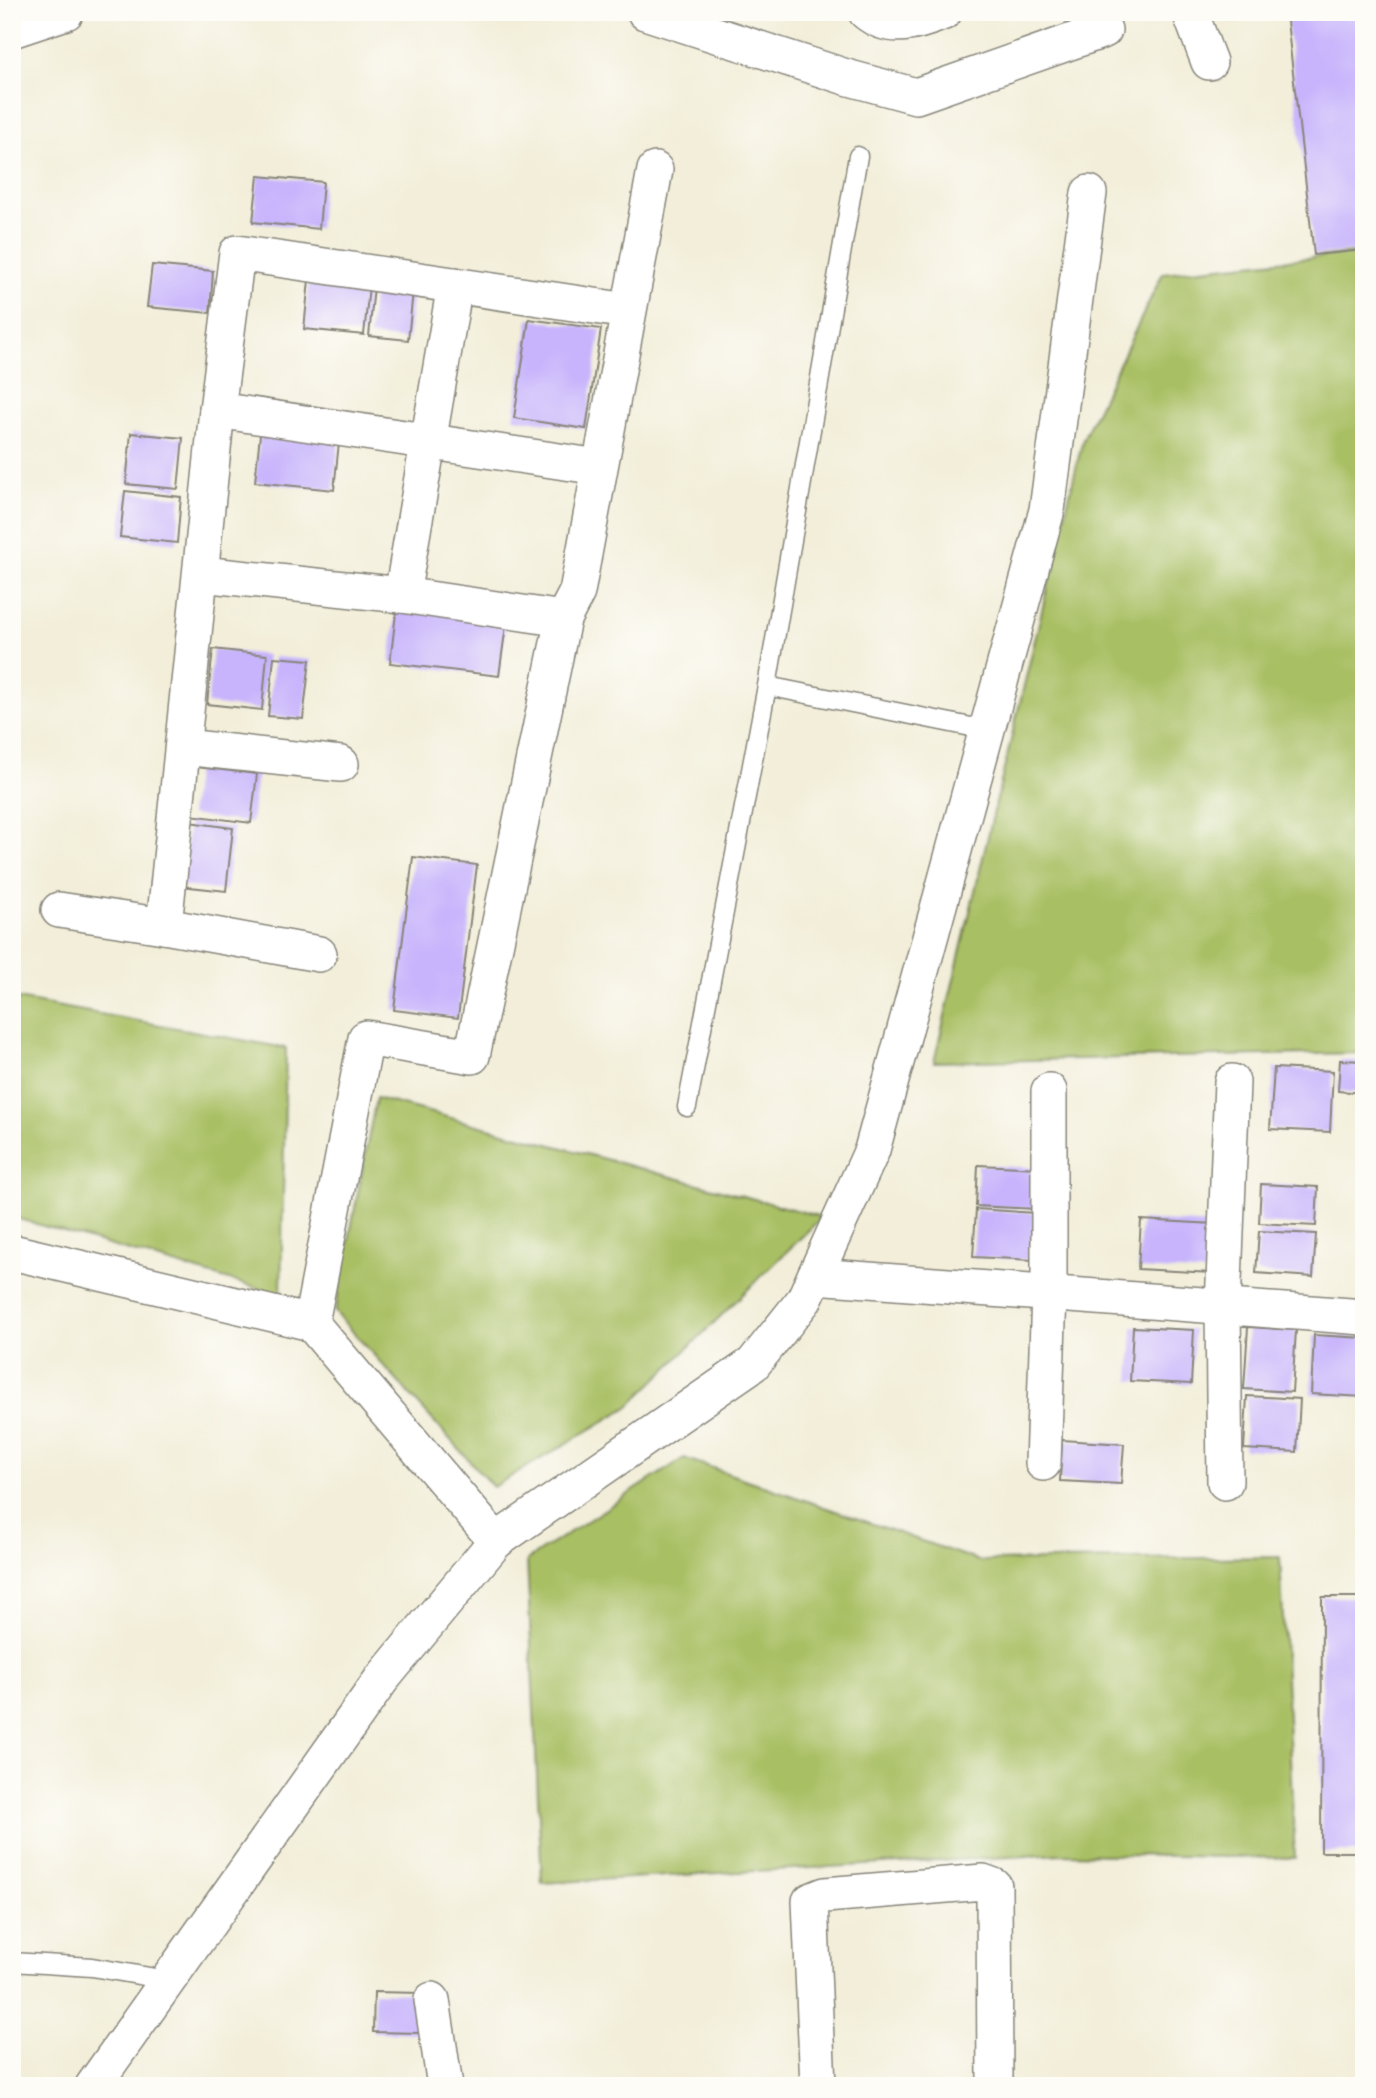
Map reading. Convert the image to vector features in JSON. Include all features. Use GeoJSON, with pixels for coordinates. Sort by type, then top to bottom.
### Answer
{"type":"FeatureCollection","features":[{"type":"Feature","properties":{"kind":"street"},"geometry":{"type":"LineString","coordinates":[[12,30],[66,12]]}},
{"type":"Feature","properties":{"kind":"street"},"geometry":{"type":"LineString","coordinates":[[645,12],[846,77],[916,96],[1104,30],[1096,12]]}},
{"type":"Feature","properties":{"kind":"street"},"geometry":{"type":"LineString","coordinates":[[866,12],[889,25],[908,24],[944,12]]}},
{"type":"Feature","properties":{"kind":"street"},"geometry":{"type":"LineString","coordinates":[[1190,12],[1209,62]]}},
{"type":"Feature","properties":{"kind":"street"},"geometry":{"type":"LineString","coordinates":[[311,1323],[366,1038],[472,1056],[563,619],[577,592],[655,170]]}},
{"type":"Feature","properties":{"kind":"street"},"geometry":{"type":"LineString","coordinates":[[93,2086],[381,1680],[496,1541],[753,1364],[804,1300],[872,1150],[1047,510],[1089,193]]}},
{"type":"Feature","properties":{"kind":"street"},"geometry":{"type":"LineString","coordinates":[[164,926],[217,410],[237,253],[628,311]]}},
{"type":"Feature","properties":{"kind":"street"},"geometry":{"type":"LineString","coordinates":[[402,595],[455,285]]}},
{"type":"Feature","properties":{"kind":"street"},"geometry":{"type":"LineString","coordinates":[[217,410],[599,467]]}},
{"type":"Feature","properties":{"kind":"street"},"geometry":{"type":"LineString","coordinates":[[201,574],[402,595],[563,619]]}},
{"type":"Feature","properties":{"kind":"street"},"geometry":{"type":"LineString","coordinates":[[183,747],[341,764]]}},
{"type":"Feature","properties":{"kind":"street"},"geometry":{"type":"LineString","coordinates":[[59,910],[319,954]]}},
{"type":"Feature","properties":{"kind":"street"},"geometry":{"type":"LineString","coordinates":[[1225,1482],[1223,1307],[1232,1082]]}},
{"type":"Feature","properties":{"kind":"street"},"geometry":{"type":"LineString","coordinates":[[1043,1464],[1049,1294],[1049,1091]]}},
{"type":"Feature","properties":{"kind":"street"},"geometry":{"type":"LineString","coordinates":[[12,1252],[311,1323],[496,1541]]}},
{"type":"Feature","properties":{"kind":"street"},"geometry":{"type":"LineString","coordinates":[[815,1276],[1364,1317]]}},
{"type":"Feature","properties":{"kind":"street"},"geometry":{"type":"LineString","coordinates":[[818,2086],[810,1901],[825,1895],[983,1882],[994,1886],[995,2086]]}},
{"type":"Feature","properties":{"kind":"street"},"geometry":{"type":"LineString","coordinates":[[432,2000],[445,2086]]}},
{"type":"Feature","properties":{"kind":"lane"},"geometry":{"type":"LineString","coordinates":[[687,1107],[767,686],[858,156]]}},
{"type":"Feature","properties":{"kind":"lane"},"geometry":{"type":"LineString","coordinates":[[767,686],[986,730]]}},
{"type":"Feature","properties":{"kind":"lane"},"geometry":{"type":"LineString","coordinates":[[12,1962],[92,1967],[167,1980]]}},
{"type":"Feature","properties":{"kind":"green space"},"geometry":{"type":"Polygon","coordinates":[[[1364,252],[1364,1053],[934,1062],[1083,439],[1163,273],[1364,252]]]}},
{"type":"Feature","properties":{"kind":"green space"},"geometry":{"type":"Polygon","coordinates":[[[12,998],[286,1048],[281,1295],[12,1217],[12,998]]]}},
{"type":"Feature","properties":{"kind":"green space"},"geometry":{"type":"Polygon","coordinates":[[[376,1098],[822,1217],[628,1407],[493,1487],[335,1312],[376,1098]]]}},
{"type":"Feature","properties":{"kind":"green space"},"geometry":{"type":"Polygon","coordinates":[[[684,1458],[979,1561],[1280,1557],[1295,1858],[1062,1854],[542,1883],[527,1560],[684,1458]]]}},
{"type":"Feature","properties":{"kind":"building"},"geometry":{"type":"Polygon","coordinates":[[[1286,12],[1364,12],[1364,250],[1314,255],[1286,12]]]}},
{"type":"Feature","properties":{"kind":"building"},"geometry":{"type":"Polygon","coordinates":[[[258,176],[323,182],[319,229],[253,222],[258,176]]]}},
{"type":"Feature","properties":{"kind":"building"},"geometry":{"type":"Polygon","coordinates":[[[152,265],[213,271],[210,313],[147,307],[152,265]]]}},
{"type":"Feature","properties":{"kind":"building"},"geometry":{"type":"Polygon","coordinates":[[[310,270],[370,276],[364,335],[304,329],[310,270]]]}},
{"type":"Feature","properties":{"kind":"building"},"geometry":{"type":"Polygon","coordinates":[[[375,277],[414,281],[408,340],[369,336],[375,277]]]}},
{"type":"Feature","properties":{"kind":"building"},"geometry":{"type":"Polygon","coordinates":[[[529,319],[601,329],[586,429],[514,418],[529,319]]]}},
{"type":"Feature","properties":{"kind":"building"},"geometry":{"type":"Polygon","coordinates":[[[261,425],[340,433],[334,490],[255,482],[261,425]]]}},
{"type":"Feature","properties":{"kind":"building"},"geometry":{"type":"Polygon","coordinates":[[[131,433],[183,438],[178,489],[126,484],[131,433]]]}},
{"type":"Feature","properties":{"kind":"building"},"geometry":{"type":"Polygon","coordinates":[[[125,491],[181,497],[177,543],[120,537],[125,491]]]}},
{"type":"Feature","properties":{"kind":"building"},"geometry":{"type":"Polygon","coordinates":[[[397,605],[507,618],[499,676],[390,663],[397,605]]]}},
{"type":"Feature","properties":{"kind":"building"},"geometry":{"type":"Polygon","coordinates":[[[213,649],[267,655],[262,710],[207,704],[213,649]]]}},
{"type":"Feature","properties":{"kind":"building"},"geometry":{"type":"Polygon","coordinates":[[[274,657],[310,660],[303,719],[268,716],[274,657]]]}},
{"type":"Feature","properties":{"kind":"building"},"geometry":{"type":"Polygon","coordinates":[[[196,767],[257,774],[251,823],[190,815],[196,767]]]}},
{"type":"Feature","properties":{"kind":"building"},"geometry":{"type":"Polygon","coordinates":[[[189,822],[233,828],[226,891],[181,886],[189,822]]]}},
{"type":"Feature","properties":{"kind":"building"},"geometry":{"type":"Polygon","coordinates":[[[413,857],[477,865],[458,1018],[394,1010],[413,857]]]}},
{"type":"Feature","properties":{"kind":"building"},"geometry":{"type":"Polygon","coordinates":[[[1340,1060],[1364,1061],[1364,1093],[1338,1091],[1340,1060]]]}},
{"type":"Feature","properties":{"kind":"building"},"geometry":{"type":"Polygon","coordinates":[[[1274,1068],[1333,1071],[1330,1132],[1270,1129],[1274,1068]]]}},
{"type":"Feature","properties":{"kind":"building"},"geometry":{"type":"Polygon","coordinates":[[[978,1165],[1039,1168],[1036,1209],[976,1206],[978,1165]]]}},
{"type":"Feature","properties":{"kind":"building"},"geometry":{"type":"Polygon","coordinates":[[[1261,1184],[1318,1187],[1316,1226],[1259,1223],[1261,1184]]]}},
{"type":"Feature","properties":{"kind":"building"},"geometry":{"type":"Polygon","coordinates":[[[976,1209],[1036,1213],[1034,1260],[973,1257],[976,1209]]]}},
{"type":"Feature","properties":{"kind":"building"},"geometry":{"type":"Polygon","coordinates":[[[1141,1220],[1215,1224],[1212,1273],[1138,1269],[1141,1220]]]}},
{"type":"Feature","properties":{"kind":"building"},"geometry":{"type":"Polygon","coordinates":[[[1259,1231],[1316,1234],[1313,1277],[1256,1273],[1259,1231]]]}},
{"type":"Feature","properties":{"kind":"building"},"geometry":{"type":"Polygon","coordinates":[[[1133,1327],[1194,1330],[1191,1384],[1130,1381],[1133,1327]]]}},
{"type":"Feature","properties":{"kind":"building"},"geometry":{"type":"Polygon","coordinates":[[[1248,1327],[1296,1330],[1292,1392],[1244,1389],[1248,1327]]]}},
{"type":"Feature","properties":{"kind":"building"},"geometry":{"type":"Polygon","coordinates":[[[1314,1335],[1364,1338],[1364,1397],[1311,1394],[1314,1335]]]}},
{"type":"Feature","properties":{"kind":"building"},"geometry":{"type":"Polygon","coordinates":[[[1247,1396],[1300,1399],[1297,1452],[1244,1449],[1247,1396]]]}},
{"type":"Feature","properties":{"kind":"building"},"geometry":{"type":"Polygon","coordinates":[[[1062,1440],[1124,1444],[1121,1484],[1060,1481],[1062,1440]]]}},
{"type":"Feature","properties":{"kind":"building"},"geometry":{"type":"Polygon","coordinates":[[[1322,1597],[1364,1597],[1364,1852],[1321,1852],[1322,1597]]]}},
{"type":"Feature","properties":{"kind":"building"},"geometry":{"type":"Polygon","coordinates":[[[374,1992],[422,1993],[421,2033],[373,2032],[374,1992]]]}}]}
